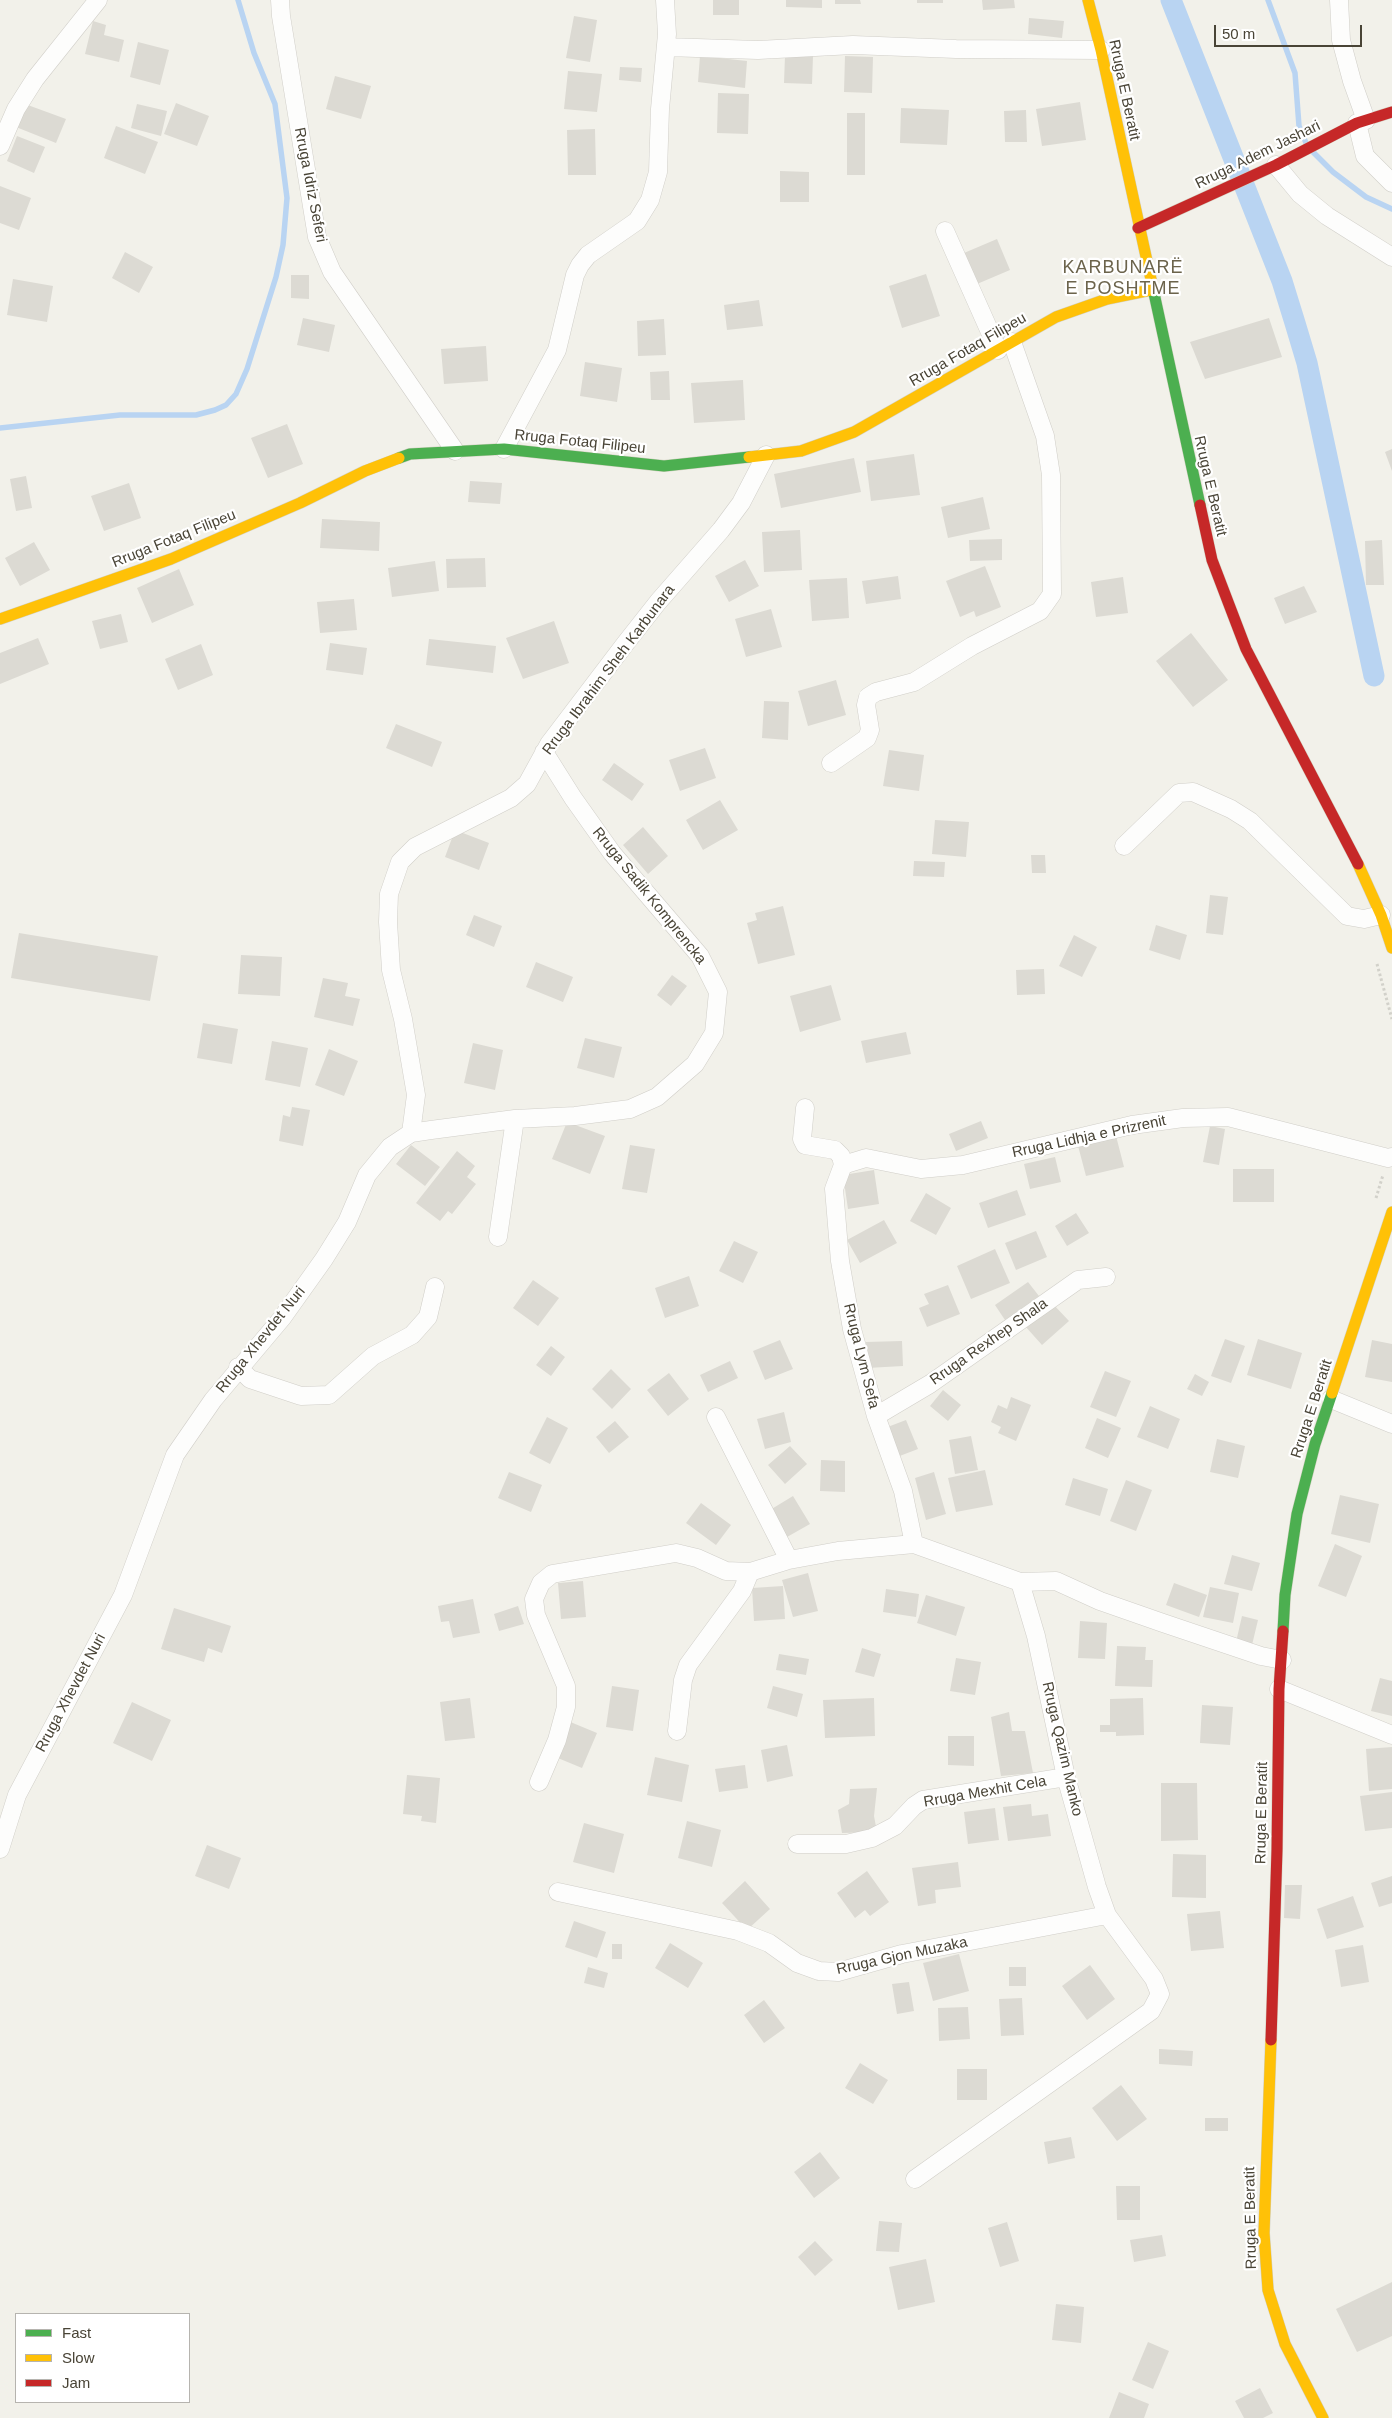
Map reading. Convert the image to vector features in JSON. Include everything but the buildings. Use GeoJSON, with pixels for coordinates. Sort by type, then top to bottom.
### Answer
{"type":"FeatureCollection","features":[{"type":"Feature","properties":{"kind":"main road","name":"Rruga E Beratit"},"geometry":{"type":"LineString","coordinates":[[1088,0],[1101,50],[1151,290],[1212,560],[1246,648],[1354,856],[1381,915],[1392,948]]}},
{"type":"Feature","properties":{"kind":"main road","name":"Rruga Adem Jashari"},"geometry":{"type":"LineString","coordinates":[[1138,228],[1253,175],[1355,124],[1392,112]]}},
{"type":"Feature","properties":{"kind":"main road","name":"Rruga Fotaq Filipeu"},"geometry":{"type":"LineString","coordinates":[[0,619],[171,559],[300,503],[364,471],[410,454],[504,449],[664,466],[801,451],[854,432],[1056,317],[1107,300],[1151,290]]}},
{"type":"Feature","properties":{"kind":"main road","name":"Rruga E Beratit"},"geometry":{"type":"LineString","coordinates":[[1323,2418],[1285,2344],[1268,2290],[1264,2234],[1277,1850],[1279,1689],[1285,1595],[1296,1514],[1315,1444],[1392,1212]]}},
{"type":"Feature","properties":{"kind":"street"},"geometry":{"type":"LineString","coordinates":[[0,146],[16,110],[35,79],[98,0]]}},
{"type":"Feature","properties":{"kind":"street","name":"Rruga Idriz Seferi"},"geometry":{"type":"LineString","coordinates":[[280,0],[317,237],[337,281],[456,451]]}},
{"type":"Feature","properties":{"kind":"street"},"geometry":{"type":"LineString","coordinates":[[504,449],[556,350],[575,275],[580,265],[588,255],[637,221],[650,200],[658,172],[660,109],[666,47],[665,0]]}},
{"type":"Feature","properties":{"kind":"street"},"geometry":{"type":"LineString","coordinates":[[1339,0],[1341,40],[1352,81],[1355,124],[1365,156],[1392,183]]}},
{"type":"Feature","properties":{"kind":"street"},"geometry":{"type":"LineString","coordinates":[[666,47],[758,50],[853,45],[956,49],[1101,50]]}},
{"type":"Feature","properties":{"kind":"street"},"geometry":{"type":"LineString","coordinates":[[1280,162],[1300,194],[1327,216],[1392,257]]}},
{"type":"Feature","properties":{"kind":"street"},"geometry":{"type":"LineString","coordinates":[[831,763],[868,738],[870,730],[866,705],[868,697],[876,692],[914,682],[972,646],[1040,611],[1052,594],[1051,476],[1045,436],[1005,346],[946,231]]}},
{"type":"Feature","properties":{"kind":"street","name":"Rruga Ibrahim Sheh Karbunara"},"geometry":{"type":"LineString","coordinates":[[411,1133],[416,1095],[403,1019],[391,970],[388,922],[389,894],[400,862],[415,847],[512,798],[527,784],[544,752],[658,602],[721,530],[741,503],[766,455]]}},
{"type":"Feature","properties":{"kind":"street","name":"Rruga Sadik Komprencka"},"geometry":{"type":"LineString","coordinates":[[544,752],[573,798],[612,853],[700,956],[718,992]]}},
{"type":"Feature","properties":{"kind":"street"},"geometry":{"type":"LineString","coordinates":[[1124,846],[1179,793],[1193,792],[1231,809],[1250,821],[1347,916],[1364,919],[1381,915]]}},
{"type":"Feature","properties":{"kind":"street","name":"Rruga Xhevdet Nuri"},"geometry":{"type":"LineString","coordinates":[[0,1849],[16,1795],[123,1595],[175,1456],[213,1400],[282,1318],[324,1259],[347,1222],[367,1175],[390,1147],[411,1133],[515,1119],[575,1116],[630,1109],[657,1097],[695,1064],[714,1033],[718,992]]}},
{"type":"Feature","properties":{"kind":"street"},"geometry":{"type":"LineString","coordinates":[[806,1108],[802,1139],[805,1145],[835,1150],[841,1156],[843,1165]]}},
{"type":"Feature","properties":{"kind":"street","name":"Rruga Lidhja e Prizrenit"},"geometry":{"type":"LineString","coordinates":[[843,1165],[866,1158],[921,1169],[963,1165],[1132,1125],[1183,1118],[1219,1117],[1228,1117],[1285,1130],[1388,1158],[1392,1157]]}},
{"type":"Feature","properties":{"kind":"street"},"geometry":{"type":"LineString","coordinates":[[498,1237],[515,1119]]}},
{"type":"Feature","properties":{"kind":"street","name":"Rruga Lym Sefa"},"geometry":{"type":"LineString","coordinates":[[843,1165],[834,1188],[840,1261],[852,1330],[876,1416],[903,1491],[914,1544]]}},
{"type":"Feature","properties":{"kind":"street","name":"Rruga Rexhep Shala"},"geometry":{"type":"LineString","coordinates":[[876,1416],[930,1384],[1078,1280],[1106,1277]]}},
{"type":"Feature","properties":{"kind":"street"},"geometry":{"type":"LineString","coordinates":[[238,1368],[250,1379],[301,1396],[329,1396],[372,1356],[412,1335],[428,1317],[435,1287]]}},
{"type":"Feature","properties":{"kind":"street"},"geometry":{"type":"LineString","coordinates":[[1331,1399],[1392,1424]]}},
{"type":"Feature","properties":{"kind":"street"},"geometry":{"type":"LineString","coordinates":[[716,1417],[789,1560]]}},
{"type":"Feature","properties":{"kind":"street"},"geometry":{"type":"LineString","coordinates":[[539,1782],[557,1740],[566,1707],[566,1686],[536,1616],[534,1598],[540,1583],[552,1574],[676,1553],[697,1558],[726,1571],[750,1572],[789,1560],[838,1552],[914,1544],[1020,1582],[1056,1581],[1100,1601],[1164,1624],[1262,1656],[1282,1660]]}},
{"type":"Feature","properties":{"kind":"street"},"geometry":{"type":"LineString","coordinates":[[677,1731],[683,1680],[688,1665],[742,1591],[750,1572]]}},
{"type":"Feature","properties":{"kind":"street","name":"Rruga Qazim Manko"},"geometry":{"type":"LineString","coordinates":[[915,2179],[1151,2011],[1160,1994],[1154,1979],[1107,1915],[1097,1887],[1066,1777],[1036,1636],[1020,1582]]}},
{"type":"Feature","properties":{"kind":"street"},"geometry":{"type":"LineString","coordinates":[[1279,1689],[1392,1735]]}},
{"type":"Feature","properties":{"kind":"street","name":"Rruga Mexhit Cela"},"geometry":{"type":"LineString","coordinates":[[797,1844],[846,1844],[872,1838],[895,1826],[914,1806],[923,1800],[1066,1777]]}},
{"type":"Feature","properties":{"kind":"street","name":"Rruga Gjon Muzaka"},"geometry":{"type":"LineString","coordinates":[[558,1892],[738,1931],[769,1943],[797,1963],[819,1971],[838,1972],[902,1954],[1107,1915]]}},
{"type":"Feature","properties":{"kind":"waterway"},"geometry":{"type":"LineString","coordinates":[[0,428],[120,415],[196,415],[226,405],[236,394],[247,369],[276,277],[283,245],[287,198],[275,104],[254,53],[238,0]]}},
{"type":"Feature","properties":{"kind":"waterway"},"geometry":{"type":"LineString","coordinates":[[1171,0],[1282,281],[1295,323],[1307,363],[1374,676]]}},
{"type":"Feature","properties":{"kind":"waterway"},"geometry":{"type":"LineString","coordinates":[[1268,0],[1295,73],[1299,126],[1306,143]]}},
{"type":"Feature","properties":{"kind":"waterway"},"geometry":{"type":"LineString","coordinates":[[1313,152],[1333,172],[1366,197],[1392,209]]}},
{"type":"Feature","properties":{"kind":"traffic: fast"},"geometry":{"type":"LineString","coordinates":[[1152,284],[1200,505]]}},
{"type":"Feature","properties":{"kind":"traffic: fast"},"geometry":{"type":"LineString","coordinates":[[399,458],[410,454],[504,449],[664,466],[749,457]]}},
{"type":"Feature","properties":{"kind":"traffic: fast"},"geometry":{"type":"LineString","coordinates":[[1283,1631],[1285,1595],[1297,1514],[1315,1444],[1332,1393]]}},
{"type":"Feature","properties":{"kind":"traffic: slow"},"geometry":{"type":"LineString","coordinates":[[1088,0],[1101,50],[1152,284]]}},
{"type":"Feature","properties":{"kind":"traffic: slow"},"geometry":{"type":"LineString","coordinates":[[749,457],[801,451],[854,432],[1056,317],[1107,299],[1151,290]]}},
{"type":"Feature","properties":{"kind":"traffic: slow"},"geometry":{"type":"LineString","coordinates":[[0,619],[171,559],[300,503],[365,471],[399,458]]}},
{"type":"Feature","properties":{"kind":"traffic: slow"},"geometry":{"type":"LineString","coordinates":[[1358,864],[1381,915],[1392,948]]}},
{"type":"Feature","properties":{"kind":"traffic: slow"},"geometry":{"type":"LineString","coordinates":[[1332,1393],[1392,1212]]}},
{"type":"Feature","properties":{"kind":"traffic: slow"},"geometry":{"type":"LineString","coordinates":[[1271,2040],[1264,2233],[1268,2290],[1285,2344],[1323,2418]]}},
{"type":"Feature","properties":{"kind":"traffic: jam"},"geometry":{"type":"LineString","coordinates":[[1138,228],[1276,165],[1357,123],[1392,112]]}},
{"type":"Feature","properties":{"kind":"traffic: jam"},"geometry":{"type":"LineString","coordinates":[[1200,505],[1212,560],[1246,649],[1358,864]]}},
{"type":"Feature","properties":{"kind":"traffic: jam"},"geometry":{"type":"LineString","coordinates":[[1271,2040],[1277,1850],[1279,1689],[1283,1631]]}},
{"type":"Feature","properties":{"kind":"district","name":"KARBUNARË E POSHTME"},"geometry":{"type":"Point","coordinates":[1123,278]}}]}
